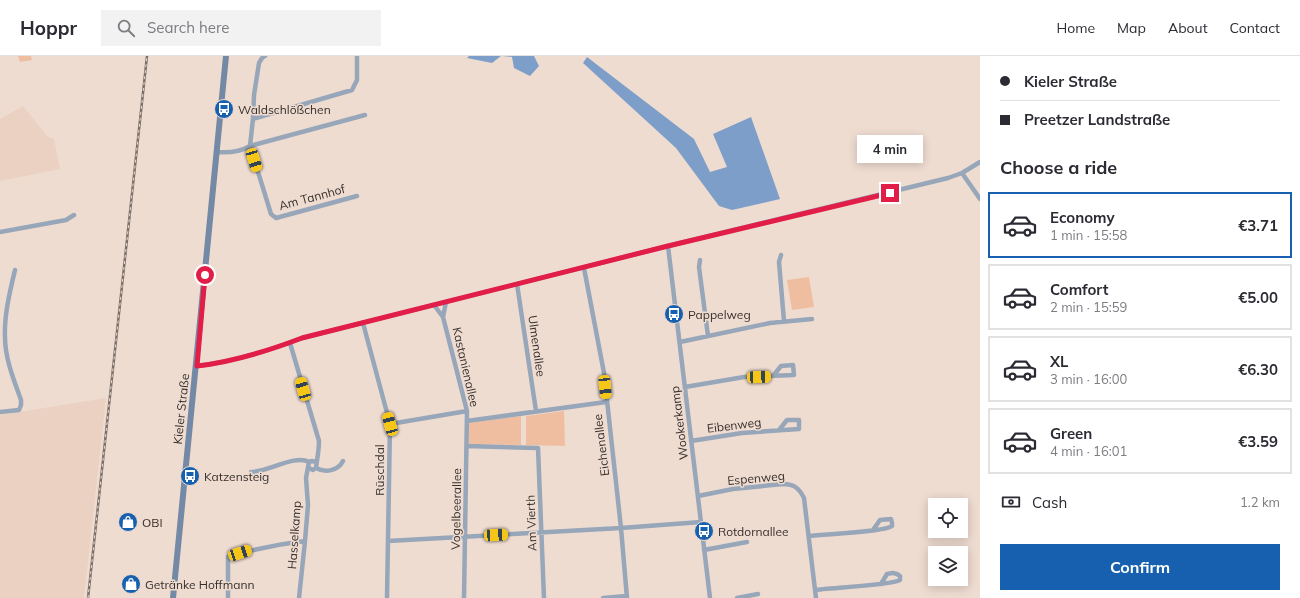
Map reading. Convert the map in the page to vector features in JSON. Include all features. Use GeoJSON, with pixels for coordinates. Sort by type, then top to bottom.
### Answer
{"type":"FeatureCollection","features":[{"type":"Feature","properties":{"kind":"main road","name":"Kieler Straße"},"geometry":{"type":"LineString","coordinates":[[173,598],[197,366],[226,56]]}},
{"type":"Feature","properties":{"kind":"street"},"geometry":{"type":"LineString","coordinates":[[250,146],[254,95],[259,64],[265,56]]}},
{"type":"Feature","properties":{"kind":"street"},"geometry":{"type":"LineString","coordinates":[[253,118],[352,90],[357,80],[357,56]]}},
{"type":"Feature","properties":{"kind":"street"},"geometry":{"type":"LineString","coordinates":[[216,152],[244,150],[250,146],[365,115]]}},
{"type":"Feature","properties":{"kind":"street","name":"Am Tannhof"},"geometry":{"type":"LineString","coordinates":[[250,146],[271,214],[276,218],[357,196]]}},
{"type":"Feature","properties":{"kind":"street"},"geometry":{"type":"LineString","coordinates":[[197,366],[212,364],[290,343],[302,338],[668,246],[940,180],[962,173],[980,162]]}},
{"type":"Feature","properties":{"kind":"street"},"geometry":{"type":"LineString","coordinates":[[962,173],[980,199]]}},
{"type":"Feature","properties":{"kind":"street"},"geometry":{"type":"LineString","coordinates":[[0,232],[66,220],[74,215]]}},
{"type":"Feature","properties":{"kind":"street","name":"Wookerkamp"},"geometry":{"type":"LineString","coordinates":[[668,246],[710,598]]}},
{"type":"Feature","properties":{"kind":"street"},"geometry":{"type":"LineString","coordinates":[[781,255],[779,262],[784,322]]}},
{"type":"Feature","properties":{"kind":"street"},"geometry":{"type":"LineString","coordinates":[[700,260],[699,267],[708,336]]}},
{"type":"Feature","properties":{"kind":"street","name":"Eichenallee"},"geometry":{"type":"LineString","coordinates":[[584,268],[604,373],[627,597]]}},
{"type":"Feature","properties":{"kind":"street"},"geometry":{"type":"LineString","coordinates":[[0,412],[18,410],[21,406],[21,400],[8,358],[5,338],[5,325],[15,270]]}},
{"type":"Feature","properties":{"kind":"street","name":"Ulmenallee"},"geometry":{"type":"LineString","coordinates":[[517,284],[536,411]]}},
{"type":"Feature","properties":{"kind":"street","name":"Kastanienallee"},"geometry":{"type":"LineString","coordinates":[[443,317],[446,302]]}},
{"type":"Feature","properties":{"kind":"street","name":"Kastanienallee"},"geometry":{"type":"LineString","coordinates":[[434,305],[443,317],[467,411],[467,421]]}},
{"type":"Feature","properties":{"kind":"street"},"geometry":{"type":"LineString","coordinates":[[680,342],[757,326],[812,319]]}},
{"type":"Feature","properties":{"kind":"street","name":"Rüschdal"},"geometry":{"type":"LineString","coordinates":[[363,323],[390,424],[387,598]]}},
{"type":"Feature","properties":{"kind":"street"},"geometry":{"type":"LineString","coordinates":[[290,343],[319,441],[319,457],[313,470],[309,468],[309,462]]}},
{"type":"Feature","properties":{"kind":"street"},"geometry":{"type":"LineString","coordinates":[[685,387],[744,377],[773,376]]}},
{"type":"Feature","properties":{"kind":"street"},"geometry":{"type":"LineString","coordinates":[[467,421],[606,402]]}},
{"type":"Feature","properties":{"kind":"street"},"geometry":{"type":"LineString","coordinates":[[390,424],[467,411]]}},
{"type":"Feature","properties":{"kind":"street","name":"Vogelbeerallee"},"geometry":{"type":"LineString","coordinates":[[464,598],[467,421]]}},
{"type":"Feature","properties":{"kind":"street","name":"Eibenweg"},"geometry":{"type":"LineString","coordinates":[[692,441],[742,433],[780,430]]}},
{"type":"Feature","properties":{"kind":"street","name":"Am Vierth"},"geometry":{"type":"LineString","coordinates":[[467,446],[538,448],[544,598]]}},
{"type":"Feature","properties":{"kind":"street"},"geometry":{"type":"LineString","coordinates":[[251,472],[259,472],[293,461],[304,460],[309,462],[312,461],[321,471],[340,467],[343,461]]}},
{"type":"Feature","properties":{"kind":"street","name":"Hasselkamp"},"geometry":{"type":"LineString","coordinates":[[299,598],[308,505],[306,478],[309,468]]}},
{"type":"Feature","properties":{"kind":"street","name":"Espenweg"},"geometry":{"type":"LineString","coordinates":[[698,496],[733,489],[789,484],[802,492],[809,536]]}},
{"type":"Feature","properties":{"kind":"street"},"geometry":{"type":"LineString","coordinates":[[388,541],[701,522]]}},
{"type":"Feature","properties":{"kind":"street"},"geometry":{"type":"LineString","coordinates":[[816,598],[809,536],[873,530]]}},
{"type":"Feature","properties":{"kind":"street"},"geometry":{"type":"LineString","coordinates":[[228,598],[228,557],[266,547],[305,541]]}},
{"type":"Feature","properties":{"kind":"street"},"geometry":{"type":"LineString","coordinates":[[704,550],[747,542]]}},
{"type":"Feature","properties":{"kind":"street","name":"Hasselkamp"},"geometry":{"type":"LineString","coordinates":[[301,578],[302,598]]}},
{"type":"Feature","properties":{"kind":"street"},"geometry":{"type":"LineString","coordinates":[[815,590],[882,584]]}},
{"type":"Feature","properties":{"kind":"street"},"geometry":{"type":"LineString","coordinates":[[737,598],[758,594]]}},
{"type":"Feature","properties":{"kind":"street"},"geometry":{"type":"LineString","coordinates":[[603,598],[627,597]]}},
{"type":"Feature","properties":{"kind":"shaded area"},"geometry":{"type":"Polygon","coordinates":[[[18,56],[31,56],[32,60],[20,62],[18,56]]]}},
{"type":"Feature","properties":{"kind":"shaded area"},"geometry":{"type":"Polygon","coordinates":[[[23,106],[47,136],[54,139],[60,169],[0,181],[0,119],[23,106]]]}},
{"type":"Feature","properties":{"kind":"shaded area"},"geometry":{"type":"Polygon","coordinates":[[[809,277],[814,307],[792,310],[787,280],[809,277]]]}},
{"type":"Feature","properties":{"kind":"shaded area"},"geometry":{"type":"Polygon","coordinates":[[[106,398],[84,598],[0,598],[0,415],[106,398]]]}},
{"type":"Feature","properties":{"kind":"shaded area"},"geometry":{"type":"Polygon","coordinates":[[[564,411],[565,446],[526,445],[526,416],[564,411]]]}},
{"type":"Feature","properties":{"kind":"shaded area"},"geometry":{"type":"Polygon","coordinates":[[[521,416],[521,445],[469,444],[469,423],[521,416]]]}},
{"type":"Feature","properties":{"kind":"water"},"geometry":{"type":"Polygon","coordinates":[[[469,56],[501,56],[492,63],[467,58],[469,56]]]}},
{"type":"Feature","properties":{"kind":"water"},"geometry":{"type":"Polygon","coordinates":[[[502,56],[534,56],[539,66],[530,76],[514,68],[512,57],[502,56]]]}},
{"type":"Feature","properties":{"kind":"water"},"geometry":{"type":"Polygon","coordinates":[[[587,57],[694,139],[710,172],[727,167],[713,134],[751,117],[780,199],[732,210],[719,206],[676,148],[583,63],[587,57]]]}},
{"type":"Feature","properties":{"kind":"railway"},"geometry":{"type":"LineString","coordinates":[[88,598],[147,56]]}},
{"type":"Feature","properties":{"kind":"place","name":"Waldschlößchen"},"geometry":{"type":"Point","coordinates":[224,109]}},
{"type":"Feature","properties":{"kind":"place","name":"Pappelweg"},"geometry":{"type":"Point","coordinates":[674,314]}},
{"type":"Feature","properties":{"kind":"place","name":"Katzensteig"},"geometry":{"type":"Point","coordinates":[190,476]}},
{"type":"Feature","properties":{"kind":"place","name":"OBI"},"geometry":{"type":"Point","coordinates":[128,522]}},
{"type":"Feature","properties":{"kind":"place","name":"Rotdornallee"},"geometry":{"type":"Point","coordinates":[704,531]}},
{"type":"Feature","properties":{"kind":"place","name":"Getränke Hoffmann"},"geometry":{"type":"Point","coordinates":[131,584]}},
{"type":"Feature","properties":{"kind":"route"},"geometry":{"type":"LineString","coordinates":[[205,275],[197,366],[212,364],[284,345],[302,338],[668,246],[890,193]]}}]}
